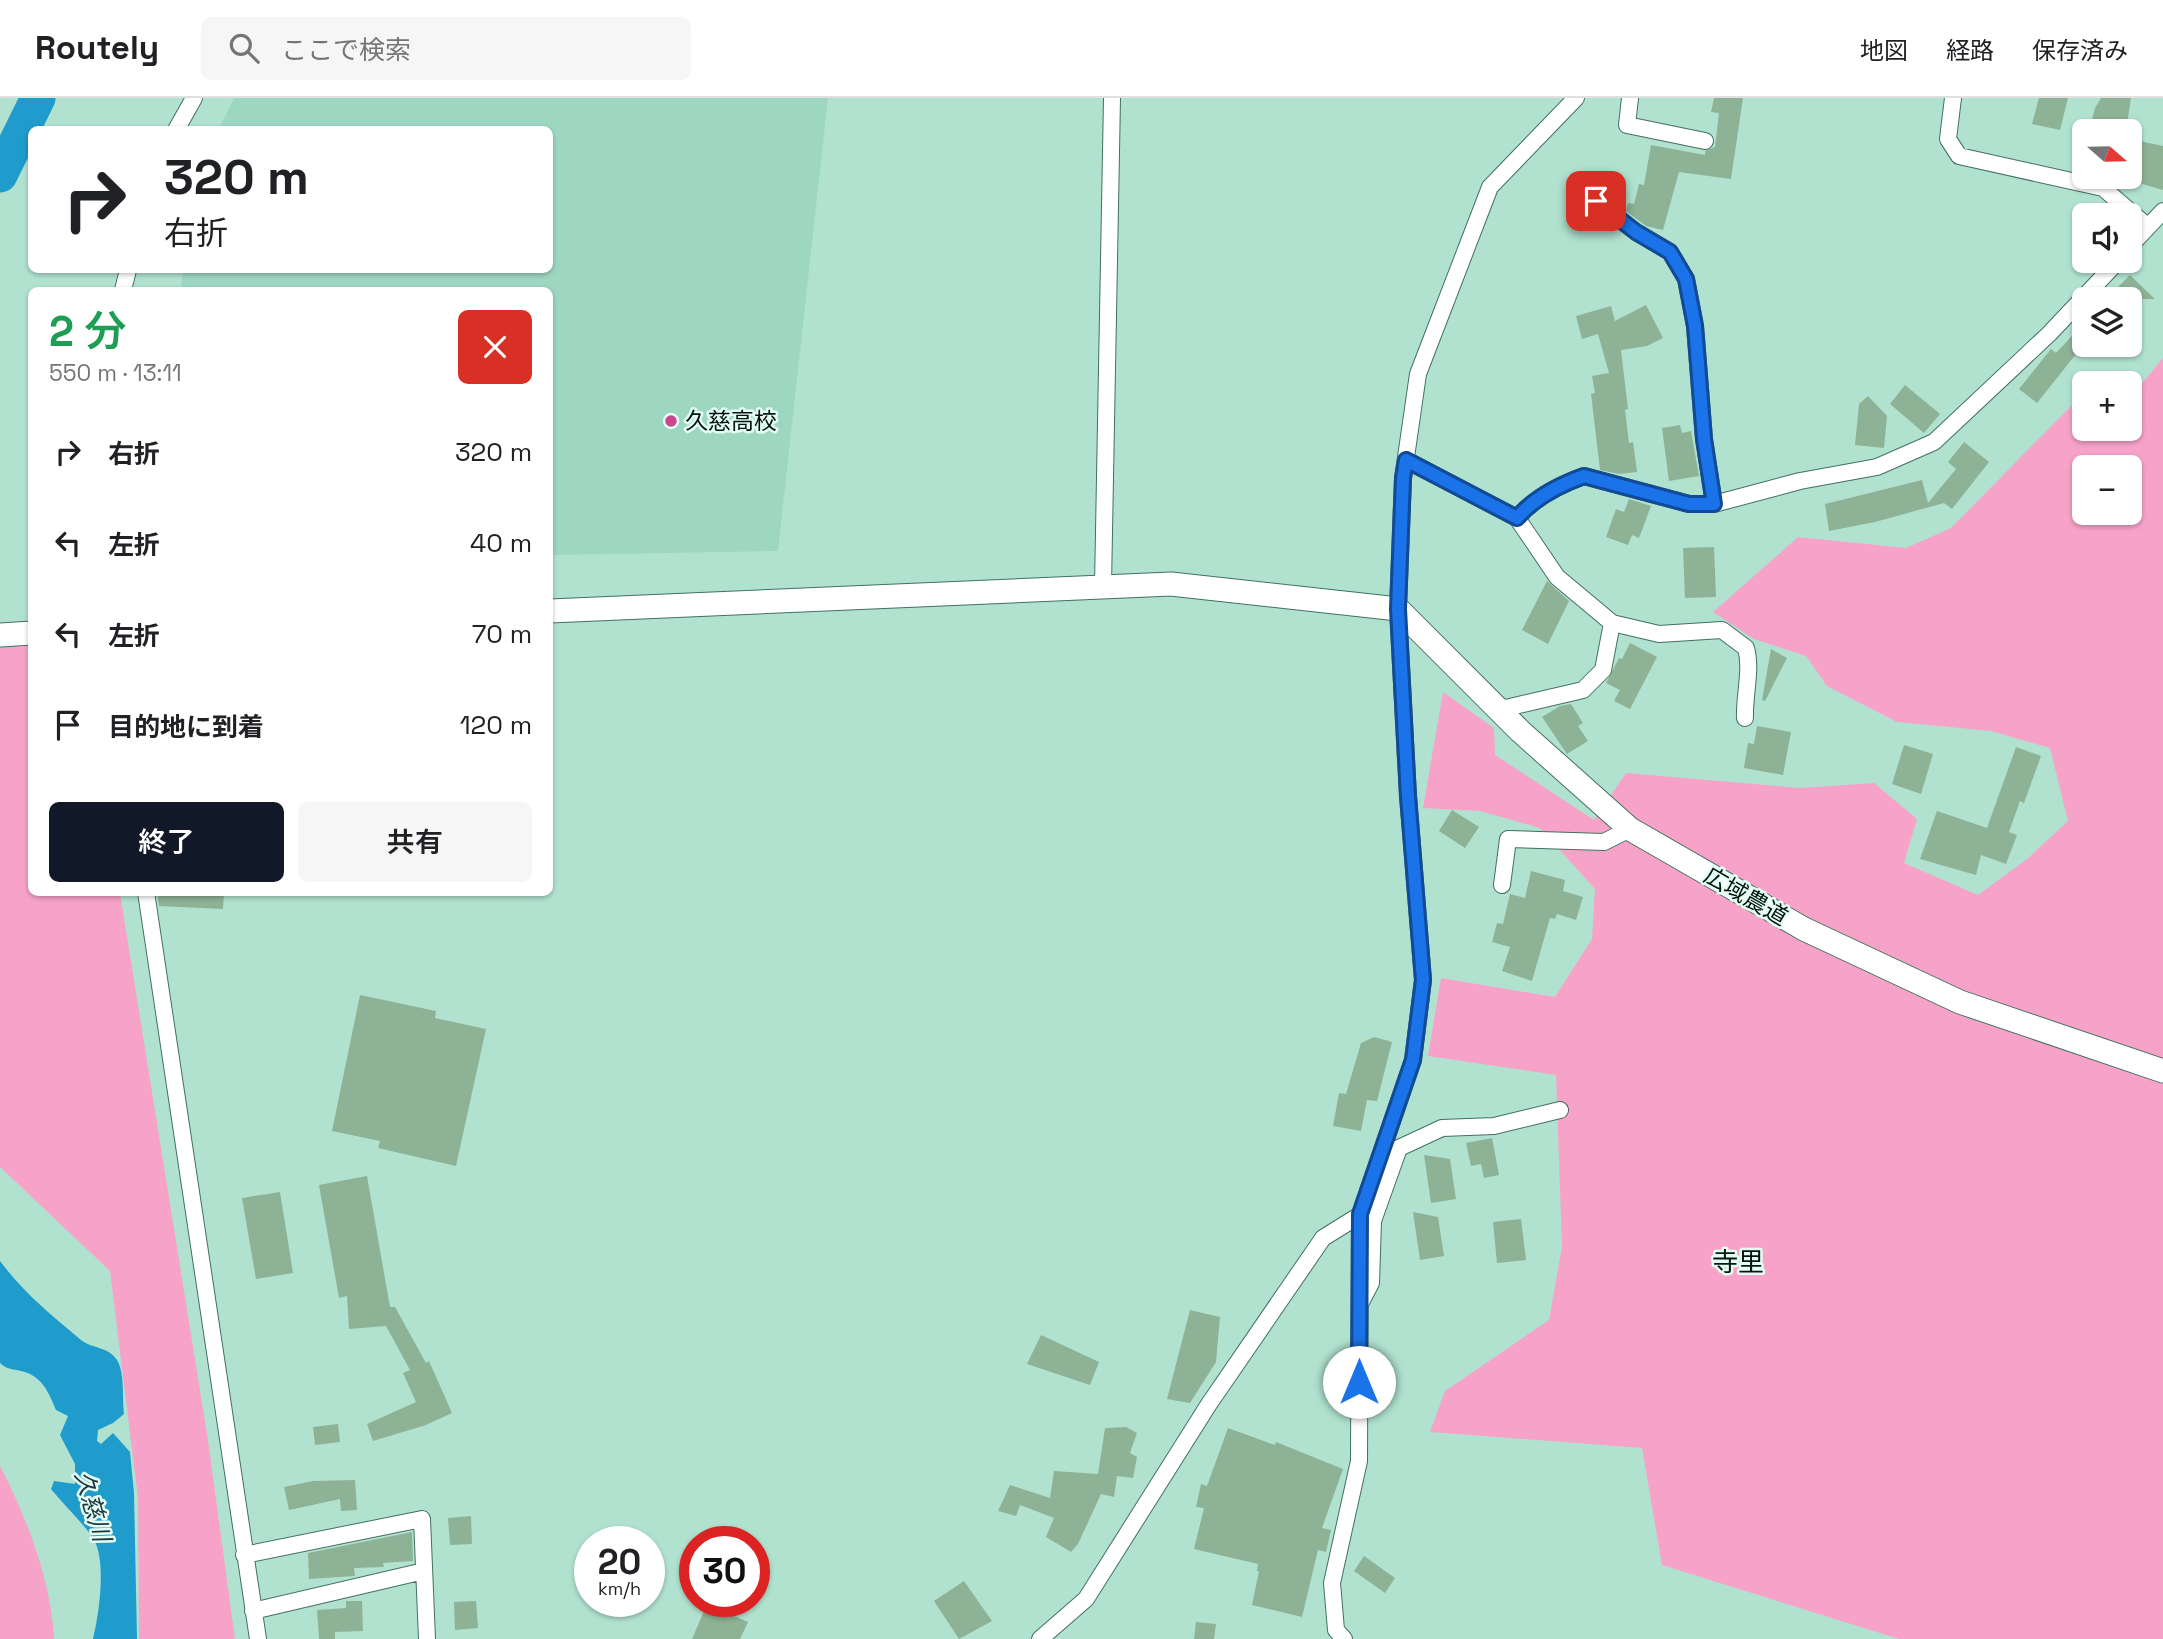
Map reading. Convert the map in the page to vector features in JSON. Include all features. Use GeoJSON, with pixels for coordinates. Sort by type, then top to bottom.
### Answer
{"type":"FeatureCollection","features":[{"type":"Feature","properties":{"kind":"street"},"geometry":{"type":"LineString","coordinates":[[178,126],[194,98]]}},
{"type":"Feature","properties":{"kind":"street"},"geometry":{"type":"LineString","coordinates":[[1103,586],[1112,98]]}},
{"type":"Feature","properties":{"kind":"street"},"geometry":{"type":"LineString","coordinates":[[1344,1639],[1336,1630],[1332,1583],[1359,1461],[1360,1214],[1413,1060],[1423,980],[1408,796],[1398,609],[1403,478],[1418,374],[1490,187],[1576,98]]}},
{"type":"Feature","properties":{"kind":"street"},"geometry":{"type":"LineString","coordinates":[[1630,98],[1627,125],[1705,141]]}},
{"type":"Feature","properties":{"kind":"street"},"geometry":{"type":"LineString","coordinates":[[1953,98],[1948,139],[1959,156],[2103,188],[2147,226]]}},
{"type":"Feature","properties":{"kind":"street"},"geometry":{"type":"LineString","coordinates":[[1576,185],[1636,232],[1670,252],[1686,279],[1695,326],[1704,439],[1714,504]]}},
{"type":"Feature","properties":{"kind":"street"},"geometry":{"type":"LineString","coordinates":[[2142,232],[2163,211]]}},
{"type":"Feature","properties":{"kind":"street"},"geometry":{"type":"LineString","coordinates":[[1517,518],[1529,505],[1567,482],[1584,476],[1689,504],[1714,504],[1800,481],[1877,467],[1934,442],[2049,334],[2107,273]]}},
{"type":"Feature","properties":{"kind":"street"},"geometry":{"type":"LineString","coordinates":[[1406,460],[1517,518],[1557,578],[1612,623],[1659,634],[1722,631],[1746,648],[1749,659],[1744,699],[1745,718]]}},
{"type":"Feature","properties":{"kind":"street"},"geometry":{"type":"LineString","coordinates":[[553,611],[1171,584],[1398,609]]}},
{"type":"Feature","properties":{"kind":"street","name":"広域農道"},"geometry":{"type":"LineString","coordinates":[[1398,609],[1497,710],[1630,829],[1804,929],[1960,1002],[2163,1071]]}},
{"type":"Feature","properties":{"kind":"street"},"geometry":{"type":"LineString","coordinates":[[1497,710],[1583,690],[1603,670],[1612,623]]}},
{"type":"Feature","properties":{"kind":"street"},"geometry":{"type":"LineString","coordinates":[[0,635],[28,634]]}},
{"type":"Feature","properties":{"kind":"street"},"geometry":{"type":"LineString","coordinates":[[1502,885],[1508,839],[1604,842],[1630,829]]}},
{"type":"Feature","properties":{"kind":"street"},"geometry":{"type":"LineString","coordinates":[[147,896],[258,1639]]}},
{"type":"Feature","properties":{"kind":"street"},"geometry":{"type":"LineString","coordinates":[[1360,1304],[1371,1283],[1373,1221],[1399,1148],[1442,1128],[1494,1126],[1560,1110]]}},
{"type":"Feature","properties":{"kind":"street"},"geometry":{"type":"LineString","coordinates":[[1040,1639],[1086,1599],[1202,1415],[1323,1238],[1360,1214]]}},
{"type":"Feature","properties":{"kind":"street"},"geometry":{"type":"LineString","coordinates":[[244,1555],[422,1519],[427,1639]]}},
{"type":"Feature","properties":{"kind":"street"},"geometry":{"type":"LineString","coordinates":[[253,1611],[425,1571]]}},
{"type":"Feature","properties":{"kind":"shaded area","name":"久慈高校"},"geometry":{"type":"Polygon","coordinates":[[[234,98],[828,98],[778,551],[553,555],[553,287],[181,287],[183,273],[553,273],[553,126],[220,126],[234,98]]]}},
{"type":"Feature","properties":{"kind":"shaded area"},"geometry":{"type":"Polygon","coordinates":[[[2163,358],[2163,1639],[1899,1639],[1662,1565],[1642,1448],[1430,1432],[1445,1391],[1549,1320],[1562,1247],[1556,1075],[1428,1056],[1441,978],[1555,997],[1592,939],[1595,889],[1540,828],[1480,811],[1423,808],[1443,692],[1494,728],[1495,755],[1594,820],[1626,773],[1800,788],[1874,783],[1917,819],[1904,863],[1978,895],[2027,859],[2068,821],[2050,748],[1991,731],[1897,722],[1827,686],[1806,656],[1754,639],[1713,612],[1798,537],[1906,548],[1951,528],[2071,406],[2072,441],[2142,441],[2142,383],[2163,358]]]}},
{"type":"Feature","properties":{"kind":"shaded area"},"geometry":{"type":"Polygon","coordinates":[[[28,643],[28,896],[120,896],[208,1440],[235,1639],[139,1639],[138,1498],[110,1271],[0,1167],[0,645],[28,643]]]}},
{"type":"Feature","properties":{"kind":"shaded area"},"geometry":{"type":"Polygon","coordinates":[[[0,1466],[19,1507],[43,1572],[54,1639],[0,1639],[0,1466]]]}},
{"type":"Feature","properties":{"kind":"water"},"geometry":{"type":"Polygon","coordinates":[[[0,1261],[48,1312],[85,1343],[109,1352],[120,1365],[124,1414],[98,1430],[97,1441],[101,1444],[113,1433],[130,1452],[134,1493],[137,1639],[93,1639],[101,1586],[96,1544],[51,1489],[54,1481],[75,1484],[75,1464],[60,1435],[68,1416],[56,1410],[47,1391],[34,1377],[0,1363],[0,1261]]]}},
{"type":"Feature","properties":{"kind":"building"},"geometry":{"type":"Polygon","coordinates":[[[1714,98],[1743,98],[1731,179],[1679,172],[1663,230],[1646,226],[1626,211],[1628,203],[1634,204],[1639,184],[1644,185],[1651,145],[1705,155],[1705,151],[1715,147],[1719,113],[1711,112],[1714,98]]]}},
{"type":"Feature","properties":{"kind":"building"},"geometry":{"type":"Polygon","coordinates":[[[2039,98],[2068,98],[2060,130],[2032,124],[2039,98]]]}},
{"type":"Feature","properties":{"kind":"building"},"geometry":{"type":"Polygon","coordinates":[[[2101,98],[2131,98],[2128,119],[2092,119],[2101,98]]]}},
{"type":"Feature","properties":{"kind":"building"},"geometry":{"type":"Polygon","coordinates":[[[2142,142],[2163,146],[2163,190],[2142,184],[2142,142]]]}},
{"type":"Feature","properties":{"kind":"building"},"geometry":{"type":"Polygon","coordinates":[[[2130,275],[2155,299],[2142,299],[2142,287],[2118,287],[2130,275]]]}},
{"type":"Feature","properties":{"kind":"building"},"geometry":{"type":"Polygon","coordinates":[[[1646,305],[1663,338],[1647,346],[1621,350],[1629,443],[1633,442],[1637,472],[1619,474],[1600,470],[1591,394],[1595,393],[1592,376],[1609,373],[1598,334],[1582,339],[1576,316],[1611,306],[1615,321],[1646,305]]]}},
{"type":"Feature","properties":{"kind":"building"},"geometry":{"type":"Polygon","coordinates":[[[2072,336],[2074,357],[2037,403],[2019,389],[2051,349],[2056,353],[2072,336]]]}},
{"type":"Feature","properties":{"kind":"building"},"geometry":{"type":"Polygon","coordinates":[[[1905,385],[1940,414],[1924,433],[1890,404],[1905,385]]]}},
{"type":"Feature","properties":{"kind":"building"},"geometry":{"type":"Polygon","coordinates":[[[1868,396],[1887,416],[1884,448],[1855,445],[1859,404],[1868,396]]]}},
{"type":"Feature","properties":{"kind":"building"},"geometry":{"type":"Polygon","coordinates":[[[1680,425],[1682,433],[1691,431],[1699,476],[1669,481],[1662,428],[1680,425]]]}},
{"type":"Feature","properties":{"kind":"building"},"geometry":{"type":"Polygon","coordinates":[[[1964,442],[1989,462],[1952,509],[1944,503],[1875,522],[1829,531],[1825,504],[1922,480],[1928,503],[1956,469],[1948,462],[1964,442]]]}},
{"type":"Feature","properties":{"kind":"building"},"geometry":{"type":"Polygon","coordinates":[[[1629,499],[1651,506],[1639,538],[1632,535],[1628,545],[1606,537],[1616,509],[1624,512],[1629,499]]]}},
{"type":"Feature","properties":{"kind":"building"},"geometry":{"type":"Polygon","coordinates":[[[1714,547],[1716,597],[1685,598],[1683,548],[1714,547]]]}},
{"type":"Feature","properties":{"kind":"building"},"geometry":{"type":"Polygon","coordinates":[[[1547,581],[1569,601],[1548,644],[1522,630],[1547,581]]]}},
{"type":"Feature","properties":{"kind":"building"},"geometry":{"type":"Polygon","coordinates":[[[1630,643],[1657,657],[1630,709],[1614,701],[1620,690],[1606,683],[1630,643]]]}},
{"type":"Feature","properties":{"kind":"building"},"geometry":{"type":"Polygon","coordinates":[[[1771,649],[1787,658],[1765,701],[1762,700],[1771,649]]]}},
{"type":"Feature","properties":{"kind":"building"},"geometry":{"type":"Polygon","coordinates":[[[1571,704],[1583,723],[1578,726],[1588,741],[1567,754],[1542,717],[1560,706],[1571,704]]]}},
{"type":"Feature","properties":{"kind":"building"},"geometry":{"type":"Polygon","coordinates":[[[1757,726],[1791,732],[1783,775],[1744,768],[1748,743],[1754,744],[1757,726]]]}},
{"type":"Feature","properties":{"kind":"building"},"geometry":{"type":"Polygon","coordinates":[[[1904,745],[1933,754],[1921,794],[1892,784],[1904,745]]]}},
{"type":"Feature","properties":{"kind":"building"},"geometry":{"type":"Polygon","coordinates":[[[2016,747],[2041,756],[2024,803],[2020,801],[2009,832],[2017,835],[2006,864],[1981,855],[1976,875],[1920,859],[1937,811],[1987,828],[2016,747]]]}},
{"type":"Feature","properties":{"kind":"building"},"geometry":{"type":"Polygon","coordinates":[[[1452,810],[1479,827],[1465,848],[1439,831],[1452,810]]]}},
{"type":"Feature","properties":{"kind":"building"},"geometry":{"type":"Polygon","coordinates":[[[1531,871],[1565,880],[1563,891],[1583,897],[1576,920],[1557,914],[1555,919],[1550,918],[1532,981],[1502,971],[1510,947],[1492,942],[1497,923],[1503,924],[1510,894],[1525,898],[1531,871]]]}},
{"type":"Feature","properties":{"kind":"building"},"geometry":{"type":"Polygon","coordinates":[[[158,896],[224,896],[223,909],[159,906],[158,896]]]}},
{"type":"Feature","properties":{"kind":"building"},"geometry":{"type":"Polygon","coordinates":[[[360,995],[436,1011],[435,1018],[486,1029],[456,1166],[378,1148],[380,1141],[332,1131],[360,995]]]}},
{"type":"Feature","properties":{"kind":"building"},"geometry":{"type":"Polygon","coordinates":[[[1374,1037],[1392,1042],[1377,1101],[1367,1100],[1361,1131],[1333,1126],[1339,1093],[1346,1094],[1361,1043],[1374,1037]]]}},
{"type":"Feature","properties":{"kind":"building"},"geometry":{"type":"Polygon","coordinates":[[[1492,1138],[1499,1175],[1484,1178],[1481,1164],[1471,1166],[1466,1143],[1492,1138]]]}},
{"type":"Feature","properties":{"kind":"building"},"geometry":{"type":"Polygon","coordinates":[[[1424,1155],[1450,1159],[1456,1199],[1431,1203],[1424,1155]]]}},
{"type":"Feature","properties":{"kind":"building"},"geometry":{"type":"Polygon","coordinates":[[[367,1176],[390,1307],[395,1307],[426,1363],[429,1361],[452,1413],[426,1425],[373,1441],[367,1424],[416,1402],[403,1373],[410,1370],[386,1326],[349,1329],[347,1296],[339,1298],[319,1185],[367,1176]]]}},
{"type":"Feature","properties":{"kind":"building"},"geometry":{"type":"Polygon","coordinates":[[[280,1192],[293,1273],[256,1279],[242,1198],[280,1192]]]}},
{"type":"Feature","properties":{"kind":"building"},"geometry":{"type":"Polygon","coordinates":[[[1413,1212],[1438,1217],[1444,1256],[1420,1260],[1413,1212]]]}},
{"type":"Feature","properties":{"kind":"building"},"geometry":{"type":"Polygon","coordinates":[[[1521,1219],[1526,1260],[1497,1263],[1493,1222],[1521,1219]]]}},
{"type":"Feature","properties":{"kind":"building"},"geometry":{"type":"Polygon","coordinates":[[[1190,1310],[1220,1317],[1216,1362],[1190,1403],[1167,1399],[1190,1310]]]}},
{"type":"Feature","properties":{"kind":"building"},"geometry":{"type":"Polygon","coordinates":[[[1041,1335],[1099,1362],[1090,1385],[1027,1364],[1041,1335]]]}},
{"type":"Feature","properties":{"kind":"building"},"geometry":{"type":"Polygon","coordinates":[[[338,1424],[340,1442],[315,1445],[313,1427],[338,1424]]]}},
{"type":"Feature","properties":{"kind":"building"},"geometry":{"type":"Polygon","coordinates":[[[1126,1427],[1137,1433],[1130,1453],[1137,1457],[1133,1478],[1117,1476],[1114,1497],[1101,1494],[1078,1544],[1071,1552],[1046,1537],[1054,1518],[1020,1505],[1016,1516],[998,1511],[1010,1485],[1050,1498],[1054,1471],[1098,1474],[1105,1428],[1126,1427]]]}},
{"type":"Feature","properties":{"kind":"building"},"geometry":{"type":"Polygon","coordinates":[[[1228,1428],[1275,1445],[1276,1442],[1343,1469],[1322,1528],[1331,1530],[1326,1552],[1318,1550],[1302,1617],[1252,1605],[1258,1564],[1194,1549],[1204,1508],[1196,1507],[1201,1484],[1207,1486],[1228,1428]]]}},
{"type":"Feature","properties":{"kind":"building"},"geometry":{"type":"Polygon","coordinates":[[[355,1480],[357,1510],[341,1511],[340,1499],[289,1510],[284,1487],[313,1481],[355,1480]]]}},
{"type":"Feature","properties":{"kind":"building"},"geometry":{"type":"Polygon","coordinates":[[[471,1516],[472,1544],[450,1545],[448,1518],[471,1516]]]}},
{"type":"Feature","properties":{"kind":"building"},"geometry":{"type":"Polygon","coordinates":[[[412,1532],[413,1561],[383,1563],[384,1567],[354,1568],[355,1576],[309,1579],[308,1553],[412,1532]]]}},
{"type":"Feature","properties":{"kind":"building"},"geometry":{"type":"Polygon","coordinates":[[[1364,1556],[1395,1578],[1385,1593],[1354,1571],[1364,1556]]]}},
{"type":"Feature","properties":{"kind":"building"},"geometry":{"type":"Polygon","coordinates":[[[964,1581],[992,1621],[959,1639],[934,1601],[964,1581]]]}},
{"type":"Feature","properties":{"kind":"building"},"geometry":{"type":"Polygon","coordinates":[[[346,1601],[362,1601],[363,1631],[335,1632],[335,1639],[319,1639],[317,1610],[346,1608],[346,1601]]]}},
{"type":"Feature","properties":{"kind":"building"},"geometry":{"type":"Polygon","coordinates":[[[476,1601],[478,1628],[455,1630],[454,1602],[476,1601]]]}},
{"type":"Feature","properties":{"kind":"building"},"geometry":{"type":"Polygon","coordinates":[[[701,1617],[737,1617],[748,1622],[740,1639],[692,1639],[701,1617]]]}},
{"type":"Feature","properties":{"kind":"building"},"geometry":{"type":"Polygon","coordinates":[[[1196,1622],[1216,1624],[1214,1639],[1194,1639],[1196,1622]]]}},
{"type":"Feature","properties":{"kind":"waterway","name":"久慈川"},"geometry":{"type":"LineString","coordinates":[[0,175],[38,98]]}},
{"type":"Feature","properties":{"kind":"place","name":"久慈高校"},"geometry":{"type":"Point","coordinates":[671,421]}},
{"type":"Feature","properties":{"kind":"district","name":"寺里"},"geometry":{"type":"Point","coordinates":[1738,1262]}},
{"type":"Feature","properties":{"kind":"route"},"geometry":{"type":"LineString","coordinates":[[1359,1382],[1360,1214],[1413,1060],[1423,980],[1408,796],[1398,609],[1406,460],[1517,518],[1529,505],[1567,482],[1584,476],[1689,504],[1714,504],[1704,439],[1702,387],[1695,326],[1686,279],[1670,252],[1636,232],[1596,201]]}}]}
